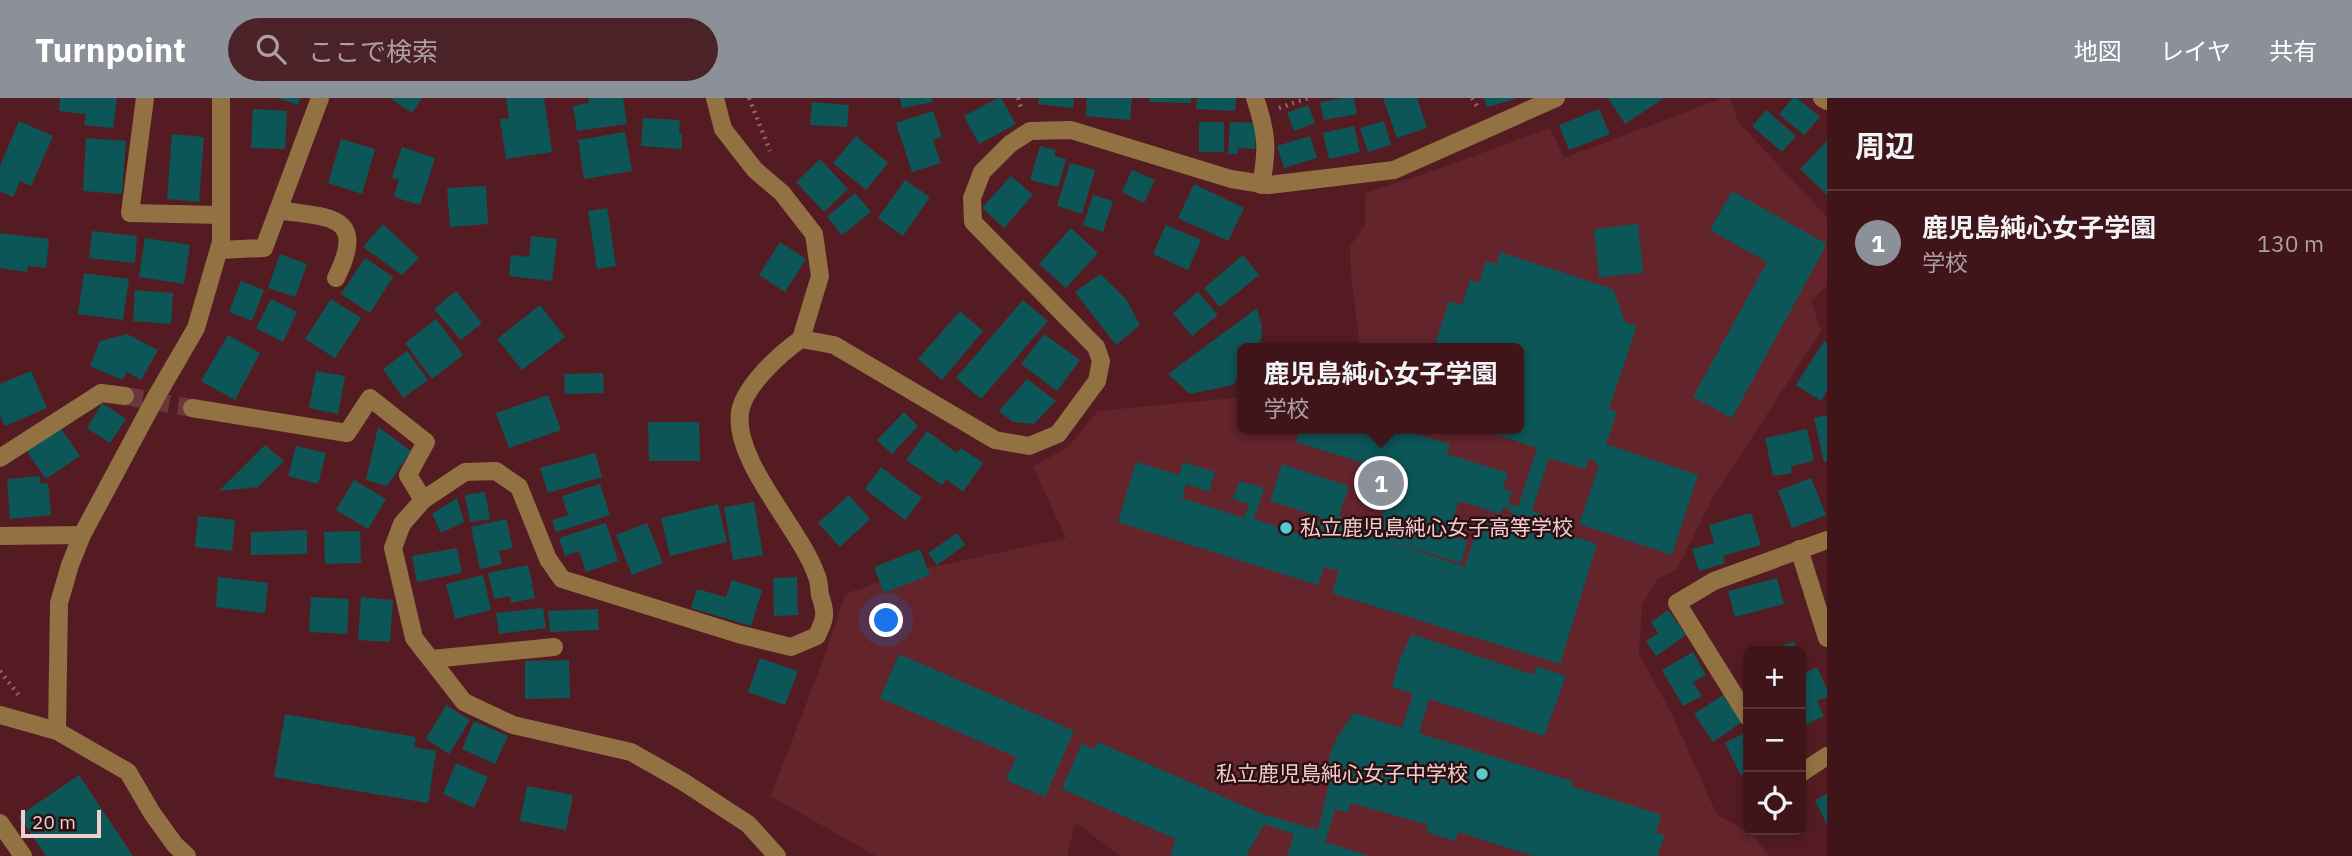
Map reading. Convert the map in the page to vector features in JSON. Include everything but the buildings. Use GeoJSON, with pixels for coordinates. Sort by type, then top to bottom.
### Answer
{"type":"FeatureCollection","features":[{"type":"Feature","properties":{"kind":"street"},"geometry":{"type":"LineString","coordinates":[[145,98],[130,213],[221,215]]}},
{"type":"Feature","properties":{"kind":"street"},"geometry":{"type":"LineString","coordinates":[[57,731],[58,603],[70,565],[82,535],[196,328],[219,250],[220,98]]}},
{"type":"Feature","properties":{"kind":"street"},"geometry":{"type":"LineString","coordinates":[[219,250],[264,248],[320,98]]}},
{"type":"Feature","properties":{"kind":"street"},"geometry":{"type":"LineString","coordinates":[[715,98],[723,129],[755,170],[782,193],[814,234],[820,276],[801,339],[765,371],[740,410],[741,429],[747,452],[817,575],[824,616],[817,636],[791,647],[738,634],[562,579],[548,559],[519,487],[496,471],[465,472],[423,500],[402,524],[393,548],[414,638],[464,702],[513,725],[631,752],[748,824],[777,856]]}},
{"type":"Feature","properties":{"kind":"street"},"geometry":{"type":"LineString","coordinates":[[1255,98],[1267,152],[1261,185]]}},
{"type":"Feature","properties":{"kind":"street"},"geometry":{"type":"LineString","coordinates":[[1822,98],[1827,101]]}},
{"type":"Feature","properties":{"kind":"street"},"geometry":{"type":"LineString","coordinates":[[801,339],[834,345],[995,440],[1028,446],[1058,434],[1097,381],[1101,361],[1096,347],[973,222],[972,198],[982,172],[1010,144],[1030,131],[1071,130],[1261,185],[1394,170],[1545,100]]}},
{"type":"Feature","properties":{"kind":"street"},"geometry":{"type":"LineString","coordinates":[[278,210],[329,218],[343,224],[348,234],[344,263],[336,278]]}},
{"type":"Feature","properties":{"kind":"street"},"geometry":{"type":"LineString","coordinates":[[0,458],[101,393],[125,396]]}},
{"type":"Feature","properties":{"kind":"street"},"geometry":{"type":"LineString","coordinates":[[192,408],[347,433],[370,398],[426,442],[408,475],[423,500]]}},
{"type":"Feature","properties":{"kind":"street"},"geometry":{"type":"LineString","coordinates":[[0,536],[82,535]]}},
{"type":"Feature","properties":{"kind":"street"},"geometry":{"type":"LineString","coordinates":[[1743,709],[1678,603],[1714,581],[1827,540]]}},
{"type":"Feature","properties":{"kind":"street"},"geometry":{"type":"LineString","coordinates":[[1799,549],[1827,638]]}},
{"type":"Feature","properties":{"kind":"street"},"geometry":{"type":"LineString","coordinates":[[432,659],[554,647]]}},
{"type":"Feature","properties":{"kind":"street"},"geometry":{"type":"LineString","coordinates":[[0,715],[57,731],[128,772],[152,813],[175,845],[187,856]]}},
{"type":"Feature","properties":{"kind":"street"},"geometry":{"type":"LineString","coordinates":[[1803,772],[1827,756]]}},
{"type":"Feature","properties":{"kind":"street"},"geometry":{"type":"LineString","coordinates":[[0,823],[23,856]]}},
{"type":"Feature","properties":{"kind":"path"},"geometry":{"type":"LineString","coordinates":[[748,98],[774,162],[769,182]]}},
{"type":"Feature","properties":{"kind":"path"},"geometry":{"type":"LineString","coordinates":[[1261,116],[1308,98]]}},
{"type":"Feature","properties":{"kind":"shaded area"},"geometry":{"type":"Polygon","coordinates":[[[1723,98],[1730,98],[1738,122],[1827,217],[1827,286],[1811,301],[1821,331],[1712,499],[1677,569],[1657,579],[1642,605],[1639,654],[1671,712],[1717,815],[1743,829],[1743,835],[1754,835],[1768,856],[1120,856],[1075,822],[1067,856],[876,856],[770,796],[820,669],[845,594],[909,572],[1066,538],[1033,467],[1069,446],[1098,411],[1237,398],[1237,434],[1524,434],[1524,343],[1360,343],[1350,246],[1365,225],[1365,193],[1550,128],[1564,158],[1723,98]]]}},
{"type":"Feature","properties":{"kind":"tunnel"},"geometry":{"type":"LineString","coordinates":[[125,396],[192,408]]}},
{"type":"Feature","properties":{"kind":"place","name":"鹿児島純心女子学園"},"geometry":{"type":"Point","coordinates":[1381,483]}},
{"type":"Feature","properties":{"kind":"place","name":"私立鹿児島純心女子高等学校"},"geometry":{"type":"Point","coordinates":[1286,528]}},
{"type":"Feature","properties":{"kind":"place","name":"私立鹿児島純心女子中学校"},"geometry":{"type":"Point","coordinates":[1482,774]}}]}
